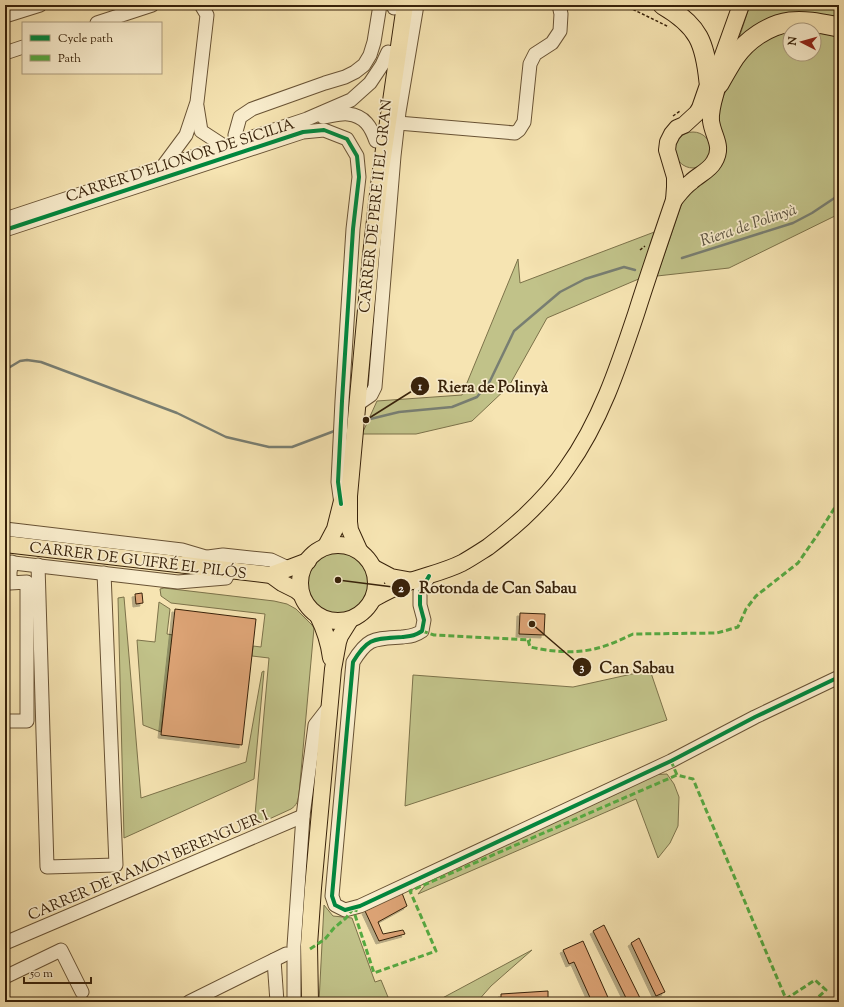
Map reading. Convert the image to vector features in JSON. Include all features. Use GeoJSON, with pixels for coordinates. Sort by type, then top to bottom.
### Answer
{"type":"FeatureCollection","features":[{"type":"Feature","properties":{"kind":"highway"},"geometry":{"type":"LineString","coordinates":[[663,5],[684,19],[702,42],[714,83]]}},
{"type":"Feature","properties":{"kind":"highway"},"geometry":{"type":"LineString","coordinates":[[714,83],[748,42],[780,24],[802,22],[839,27]]}},
{"type":"Feature","properties":{"kind":"main road"},"geometry":{"type":"LineString","coordinates":[[678,120],[696,113],[714,83],[740,5]]}},
{"type":"Feature","properties":{"kind":"main road"},"geometry":{"type":"LineString","coordinates":[[356,410],[361,276],[369,188],[393,6]]}},
{"type":"Feature","properties":{"kind":"main road"},"geometry":{"type":"LineString","coordinates":[[326,546],[336,529],[346,483],[356,410],[380,177],[393,6]]}},
{"type":"Feature","properties":{"kind":"main road"},"geometry":{"type":"LineString","coordinates":[[713,133],[711,114],[715,96],[714,83]]}},
{"type":"Feature","properties":{"kind":"main road"},"geometry":{"type":"LineString","coordinates":[[674,200],[690,182],[713,164],[717,156],[718,148],[717,140],[707,127],[700,124],[678,120]]}},
{"type":"Feature","properties":{"kind":"main road"},"geometry":{"type":"LineString","coordinates":[[373,599],[392,589],[462,563],[489,546],[510,530],[531,510],[567,469],[586,437],[610,387],[674,200],[674,177],[667,150],[668,142],[677,128],[678,120]]}},
{"type":"Feature","properties":{"kind":"main road"},"geometry":{"type":"LineString","coordinates":[[670,159],[674,166],[681,172],[699,174],[707,170]]}},
{"type":"Feature","properties":{"kind":"main road"},"geometry":{"type":"LineString","coordinates":[[353,433],[348,522],[359,550]]}},
{"type":"Feature","properties":{"kind":"main road","name":"CARRER DE GUIFRÉ EL PILÓS"},"geometry":{"type":"LineString","coordinates":[[5,544],[271,575],[301,594]]}},
{"type":"Feature","properties":{"kind":"main road"},"geometry":{"type":"LineString","coordinates":[[335,544],[350,546],[359,550],[368,558],[374,568],[376,589],[373,599],[362,613],[350,620],[329,620],[318,616],[306,604],[301,594],[301,576],[303,568],[316,551],[326,546],[335,544]]}},
{"type":"Feature","properties":{"kind":"main road","name":"CARRER DE GUIFRÉ EL PILÓS"},"geometry":{"type":"LineString","coordinates":[[271,575],[308,561]]}},
{"type":"Feature","properties":{"kind":"main road"},"geometry":{"type":"LineString","coordinates":[[374,568],[407,583]]}},
{"type":"Feature","properties":{"kind":"main road"},"geometry":{"type":"LineString","coordinates":[[318,616],[329,642],[333,669]]}},
{"type":"Feature","properties":{"kind":"main road"},"geometry":{"type":"LineString","coordinates":[[310,1002],[312,896],[329,707],[333,669],[338,642],[350,620]]}},
{"type":"Feature","properties":{"kind":"street"},"geometry":{"type":"LineString","coordinates":[[5,16],[40,5]]}},
{"type":"Feature","properties":{"kind":"street"},"geometry":{"type":"LineString","coordinates":[[100,22],[152,5]]}},
{"type":"Feature","properties":{"kind":"street"},"geometry":{"type":"LineString","coordinates":[[163,166],[186,135],[197,102],[207,15],[201,5]]}},
{"type":"Feature","properties":{"kind":"street","name":"CARRER DE PERE II EL GRAN"},"geometry":{"type":"LineString","coordinates":[[356,410],[371,395],[374,387],[394,156],[417,5]]}},
{"type":"Feature","properties":{"kind":"street"},"geometry":{"type":"LineString","coordinates":[[398,123],[515,133],[524,122],[530,64],[535,54],[552,43],[560,31],[561,14],[559,5]]}},
{"type":"Feature","properties":{"kind":"street"},"geometry":{"type":"LineString","coordinates":[[237,142],[235,135],[240,117],[252,109],[345,77],[355,72],[364,64],[370,55],[374,42],[393,6]]}},
{"type":"Feature","properties":{"kind":"street"},"geometry":{"type":"LineString","coordinates":[[5,53],[22,47]]}},
{"type":"Feature","properties":{"kind":"street","name":"CARRER D'ELIONOR DE SICILIA"},"geometry":{"type":"LineString","coordinates":[[5,219],[307,118],[351,100],[370,83],[382,65],[388,52]]}},
{"type":"Feature","properties":{"kind":"street"},"geometry":{"type":"LineString","coordinates":[[197,102],[201,131],[224,146]]}},
{"type":"Feature","properties":{"kind":"street","name":"CARRER D'ELIONOR DE SICILIA"},"geometry":{"type":"LineString","coordinates":[[307,118],[348,113],[357,116],[366,122],[376,141]]}},
{"type":"Feature","properties":{"kind":"street","name":"CARRER D'ELIONOR DE SICILIA"},"geometry":{"type":"LineString","coordinates":[[5,230],[303,132],[324,130],[347,139],[357,156],[359,177],[353,229],[342,401],[338,482],[341,504]]}},
{"type":"Feature","properties":{"kind":"street"},"geometry":{"type":"LineString","coordinates":[[5,529],[182,550],[219,561],[230,570],[226,578],[178,582],[8,562],[10,572],[8,583],[27,582],[27,721],[5,721]]}},
{"type":"Feature","properties":{"kind":"street"},"geometry":{"type":"LineString","coordinates":[[208,557],[223,555],[271,560],[288,568]]}},
{"type":"Feature","properties":{"kind":"street"},"geometry":{"type":"LineString","coordinates":[[38,565],[47,867],[116,865],[104,573]]}},
{"type":"Feature","properties":{"kind":"street"},"geometry":{"type":"LineString","coordinates":[[429,576],[420,592],[420,605],[424,620],[422,631],[416,636],[376,639],[360,650],[353,662],[332,896],[335,904],[345,910],[360,906],[671,761],[755,717],[839,677]]}},
{"type":"Feature","properties":{"kind":"street"},"geometry":{"type":"LineString","coordinates":[[407,583],[408,588],[413,593],[420,605]]}},
{"type":"Feature","properties":{"kind":"street"},"geometry":{"type":"LineString","coordinates":[[294,1002],[294,946],[303,816],[315,725],[329,707]]}},
{"type":"Feature","properties":{"kind":"street","name":"CARRER DE RAMON BERENGUER I"},"geometry":{"type":"LineString","coordinates":[[5,943],[303,816]]}},
{"type":"Feature","properties":{"kind":"street"},"geometry":{"type":"LineString","coordinates":[[5,977],[61,950],[82,992]]}},
{"type":"Feature","properties":{"kind":"street"},"geometry":{"type":"LineString","coordinates":[[189,1002],[280,957],[277,1002]]}},
{"type":"Feature","properties":{"kind":"path"},"geometry":{"type":"LineString","coordinates":[[624,5],[672,28]]}},
{"type":"Feature","properties":{"kind":"path"},"geometry":{"type":"LineString","coordinates":[[678,120],[685,107]]}},
{"type":"Feature","properties":{"kind":"path"},"geometry":{"type":"LineString","coordinates":[[640,250],[648,243]]}},
{"type":"Feature","properties":{"kind":"green space"},"geometry":{"type":"Polygon","coordinates":[[[750,5],[819,5],[839,11],[839,22],[822,18],[811,22],[782,22],[782,33],[735,50],[750,5]]]}},
{"type":"Feature","properties":{"kind":"green space"},"geometry":{"type":"Polygon","coordinates":[[[822,32],[839,35],[839,214],[729,268],[657,276],[685,195],[698,183],[719,129],[718,113],[723,97],[731,80],[751,50],[766,39],[782,34],[782,62],[822,62],[822,32]]]}},
{"type":"Feature","properties":{"kind":"green space"},"geometry":{"type":"Polygon","coordinates":[[[696,132],[706,137],[710,143],[710,157],[706,163],[700,167],[690,168],[680,163],[676,157],[675,147],[680,137],[686,133],[696,132]]]}},
{"type":"Feature","properties":{"kind":"green space"},"geometry":{"type":"Polygon","coordinates":[[[657,231],[641,278],[547,318],[509,386],[472,421],[416,434],[362,434],[377,401],[462,395],[518,259],[520,283],[657,231]]]}},
{"type":"Feature","properties":{"kind":"green space"},"geometry":{"type":"Polygon","coordinates":[[[338,545],[353,548],[365,556],[373,568],[376,583],[373,598],[365,610],[353,618],[338,621],[323,618],[311,610],[303,598],[300,583],[303,568],[311,556],[323,548],[338,545]]]}},
{"type":"Feature","properties":{"kind":"green space"},"geometry":{"type":"Polygon","coordinates":[[[164,588],[274,601],[287,604],[296,609],[314,628],[299,794],[297,803],[291,809],[254,826],[269,658],[252,656],[253,646],[261,647],[265,614],[171,603],[161,596],[160,589],[164,588]]]}},
{"type":"Feature","properties":{"kind":"green space"},"geometry":{"type":"Polygon","coordinates":[[[124,597],[141,798],[246,762],[262,672],[264,671],[254,779],[124,838],[118,598],[124,597]]]}},
{"type":"Feature","properties":{"kind":"green space"},"geometry":{"type":"Polygon","coordinates":[[[159,602],[170,609],[167,634],[173,635],[161,732],[143,725],[137,640],[155,642],[159,602]]]}},
{"type":"Feature","properties":{"kind":"green space"},"geometry":{"type":"Polygon","coordinates":[[[650,670],[667,720],[405,806],[413,675],[573,687],[650,670]]]}},
{"type":"Feature","properties":{"kind":"green space"},"geometry":{"type":"Polygon","coordinates":[[[667,774],[674,784],[679,797],[678,826],[670,843],[658,858],[636,799],[418,894],[431,878],[627,789],[648,775],[667,774]]]}},
{"type":"Feature","properties":{"kind":"green space"},"geometry":{"type":"Polygon","coordinates":[[[324,905],[333,916],[352,918],[375,982],[381,980],[390,1002],[319,1002],[324,905]]]}},
{"type":"Feature","properties":{"kind":"green space"},"geometry":{"type":"Polygon","coordinates":[[[532,950],[491,986],[477,1002],[435,1002],[532,950]]]}},
{"type":"Feature","properties":{"kind":"building"},"geometry":{"type":"Polygon","coordinates":[[[142,593],[143,603],[136,604],[135,594],[142,593]]]}},
{"type":"Feature","properties":{"kind":"building"},"geometry":{"type":"Polygon","coordinates":[[[175,609],[256,619],[242,745],[161,735],[175,609]]]}},
{"type":"Feature","properties":{"kind":"building"},"geometry":{"type":"Polygon","coordinates":[[[520,613],[545,614],[544,635],[519,634],[520,613]]]}},
{"type":"Feature","properties":{"kind":"building"},"geometry":{"type":"Polygon","coordinates":[[[402,893],[407,906],[378,922],[383,934],[403,930],[405,934],[379,941],[365,911],[402,893]]]}},
{"type":"Feature","properties":{"kind":"building"},"geometry":{"type":"Polygon","coordinates":[[[604,925],[641,1000],[637,1002],[628,1002],[593,931],[604,925]]]}},
{"type":"Feature","properties":{"kind":"building"},"geometry":{"type":"Polygon","coordinates":[[[639,938],[665,992],[656,996],[631,943],[639,938]]]}},
{"type":"Feature","properties":{"kind":"building"},"geometry":{"type":"Polygon","coordinates":[[[583,941],[610,1002],[592,1002],[574,962],[569,964],[563,950],[583,941]]]}},
{"type":"Feature","properties":{"kind":"building"},"geometry":{"type":"Polygon","coordinates":[[[548,991],[548,1002],[501,1002],[501,994],[548,991]]]}},
{"type":"Feature","properties":{"kind":"waterway","name":"Riera de Polinyà"},"geometry":{"type":"LineString","coordinates":[[682,258],[793,223],[812,213],[839,194]]}},
{"type":"Feature","properties":{"kind":"waterway","name":"Riera de Polinyà"},"geometry":{"type":"LineString","coordinates":[[362,421],[399,412],[452,407],[477,397],[490,381],[514,331],[560,292],[585,279],[624,267],[635,270]]}},
{"type":"Feature","properties":{"kind":"waterway","name":"Riera de Polinyà"},"geometry":{"type":"LineString","coordinates":[[5,370],[20,361],[27,360],[41,362],[177,413],[226,437],[269,447],[292,447],[337,430]]}},
{"type":"Feature","properties":{"kind":"marked path"},"geometry":{"type":"LineString","coordinates":[[528,640],[530,647],[573,652],[602,647],[633,634],[717,633],[738,627],[746,609],[756,596],[798,563],[839,501]]}},
{"type":"Feature","properties":{"kind":"marked path"},"geometry":{"type":"LineString","coordinates":[[422,631],[434,635],[531,640]]}},
{"type":"Feature","properties":{"kind":"marked path"},"geometry":{"type":"LineString","coordinates":[[671,761],[677,775],[693,779],[786,999],[815,980],[826,990],[813,1002]]}},
{"type":"Feature","properties":{"kind":"marked path"},"geometry":{"type":"LineString","coordinates":[[357,906],[355,915],[374,973],[436,951],[410,891],[677,775]]}},
{"type":"Feature","properties":{"kind":"marked path"},"geometry":{"type":"LineString","coordinates":[[310,949],[325,939],[353,909]]}},
{"type":"Feature","properties":{"kind":"cycle path"},"geometry":{"type":"LineString","coordinates":[[5,230],[303,132],[324,130],[347,139],[357,156],[359,177],[353,229],[342,401],[338,482],[341,504]]}},
{"type":"Feature","properties":{"kind":"cycle path"},"geometry":{"type":"LineString","coordinates":[[429,576],[420,592],[420,605],[424,620],[422,631],[410,636],[385,638],[373,641],[363,648],[353,662],[332,896],[335,905],[345,910],[360,906],[671,761],[755,717],[839,677]]}},
{"type":"Feature","properties":{"kind":"place","name":"Riera de Polinyà"},"geometry":{"type":"Point","coordinates":[366,420]}},
{"type":"Feature","properties":{"kind":"place","name":"Rotonda de Can Sabau"},"geometry":{"type":"Point","coordinates":[338,580]}},
{"type":"Feature","properties":{"kind":"place","name":"Can Sabau"},"geometry":{"type":"Point","coordinates":[532,624]}}]}
